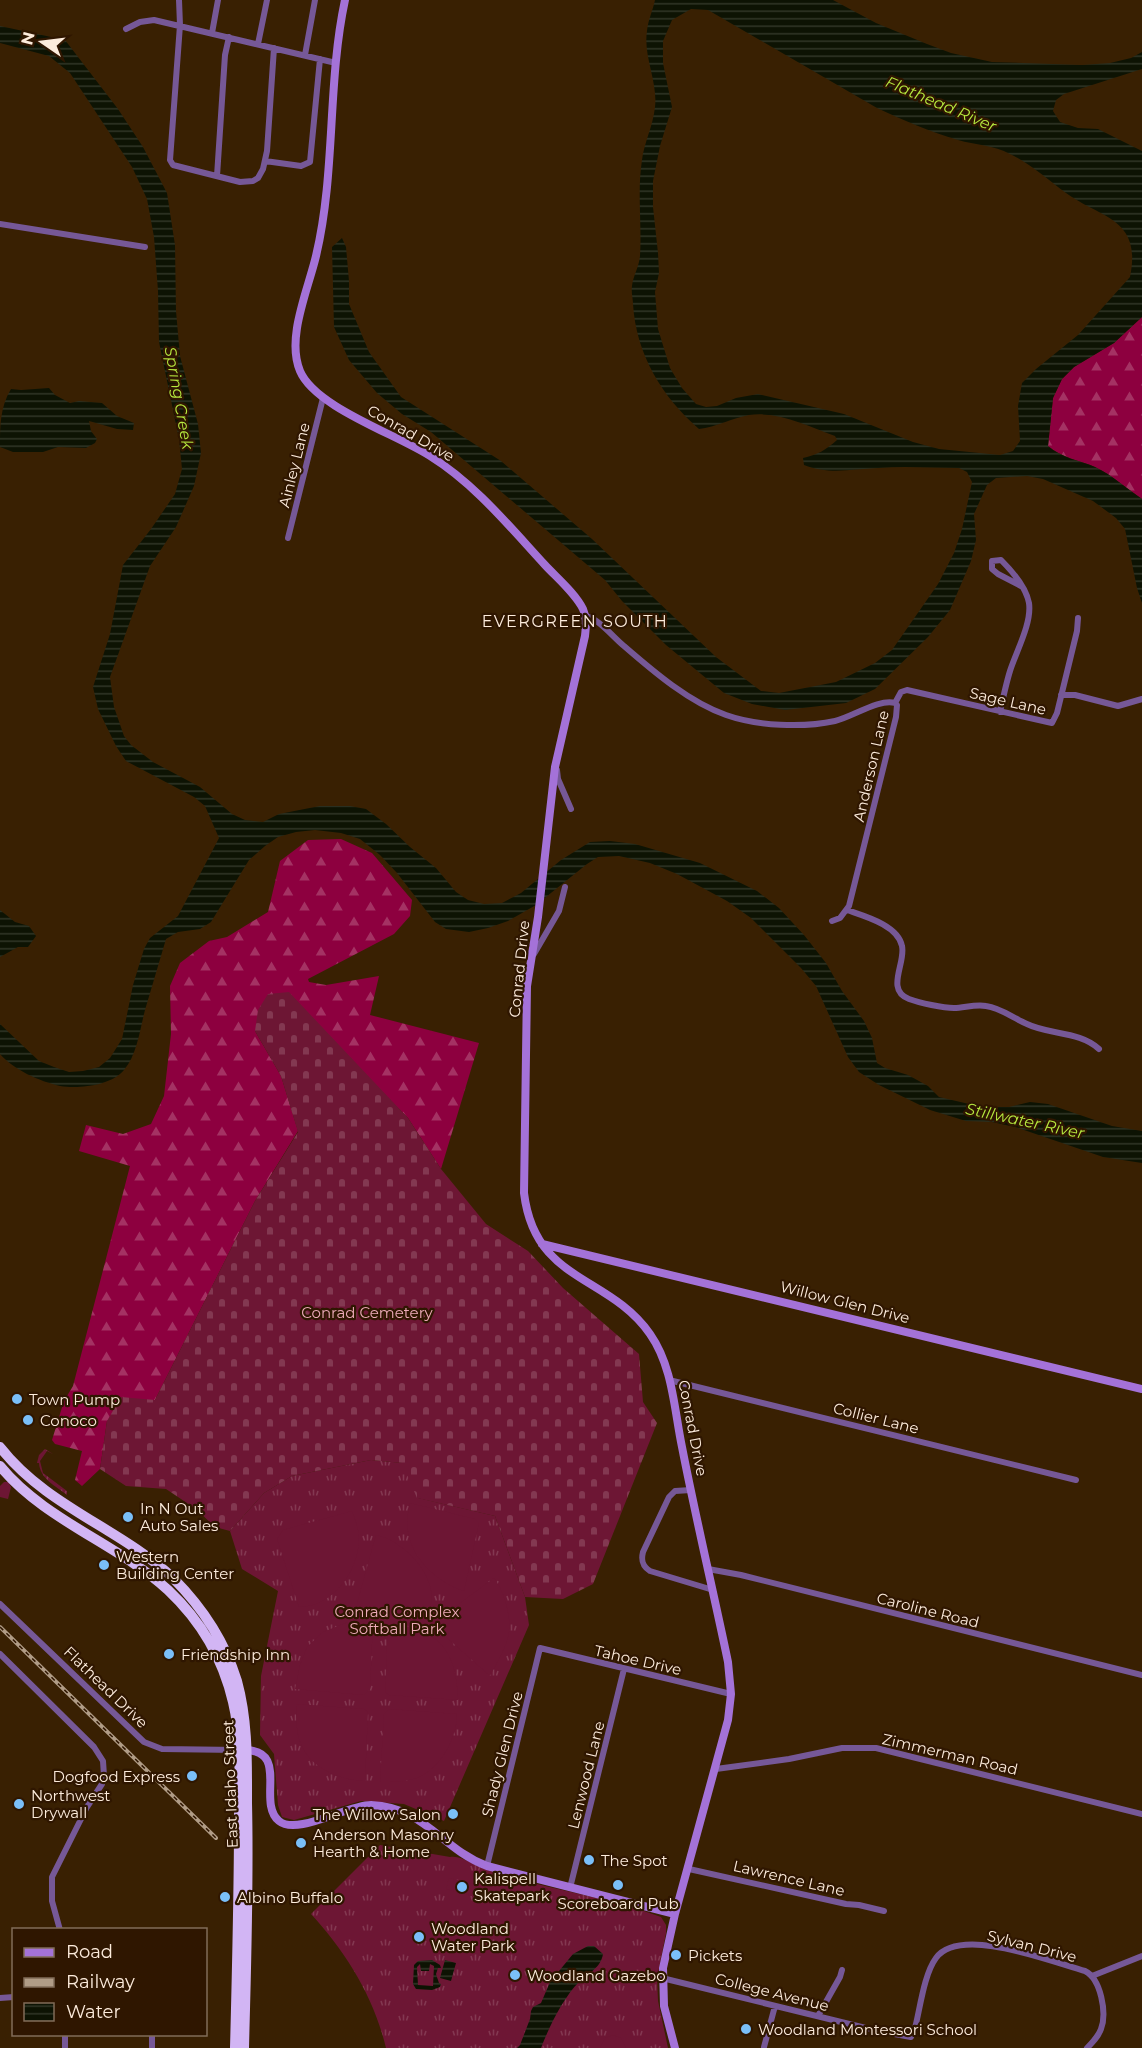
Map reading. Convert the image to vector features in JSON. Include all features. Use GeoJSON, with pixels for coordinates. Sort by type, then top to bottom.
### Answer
{"type":"FeatureCollection","features":[{"type":"Feature","properties":{"kind":"highway","name":"East Idaho Street"},"geometry":{"type":"LineString","coordinates":[[0,1447],[15,1465],[37,1485],[148,1558],[170,1576],[194,1602],[214,1630],[232,1666],[242,1706],[236,2048]]}},
{"type":"Feature","properties":{"kind":"highway","name":"East Idaho Street"},"geometry":{"type":"LineString","coordinates":[[0,1466],[23,1489],[150,1575],[182,1603],[197,1620],[218,1659],[231,1696],[242,1750],[248,1828],[244,2048]]}},
{"type":"Feature","properties":{"kind":"main road","name":"Conrad Drive"},"geometry":{"type":"LineString","coordinates":[[345,0],[336,63],[332,133],[321,229],[295,342],[297,363],[303,378],[323,398],[423,452],[461,478],[557,578],[581,605],[585,616],[585,636],[556,762],[530,969],[526,1008],[524,1193],[529,1219],[542,1244],[562,1267],[621,1305],[641,1322],[656,1342],[664,1360],[728,1662],[731,1694],[728,1720],[665,1954],[662,1978],[664,2006],[675,2048]]}},
{"type":"Feature","properties":{"kind":"main road","name":"Willow Glen Drive"},"geometry":{"type":"LineString","coordinates":[[542,1244],[1142,1389]]}},
{"type":"Feature","properties":{"kind":"main road"},"geometry":{"type":"LineString","coordinates":[[242,1750],[257,1752],[266,1758],[270,1770],[272,1810],[279,1821],[284,1824],[303,1824],[361,1806],[388,1808],[422,1821],[459,1853],[487,1866],[675,1914]]}},
{"type":"Feature","properties":{"kind":"street"},"geometry":{"type":"LineString","coordinates":[[179,0],[180,25],[171,163],[173,165],[240,182],[253,181],[261,174],[265,161],[273,48]]}},
{"type":"Feature","properties":{"kind":"street"},"geometry":{"type":"LineString","coordinates":[[212,33],[218,0]]}},
{"type":"Feature","properties":{"kind":"street"},"geometry":{"type":"LineString","coordinates":[[258,44],[267,0]]}},
{"type":"Feature","properties":{"kind":"street"},"geometry":{"type":"LineString","coordinates":[[305,55],[315,0]]}},
{"type":"Feature","properties":{"kind":"street"},"geometry":{"type":"LineString","coordinates":[[126,29],[140,22],[154,21],[180,25],[336,63]]}},
{"type":"Feature","properties":{"kind":"street"},"geometry":{"type":"LineString","coordinates":[[217,176],[225,55],[229,37]]}},
{"type":"Feature","properties":{"kind":"street"},"geometry":{"type":"LineString","coordinates":[[265,161],[301,166],[310,162],[320,59]]}},
{"type":"Feature","properties":{"kind":"street"},"geometry":{"type":"LineString","coordinates":[[0,224],[145,247]]}},
{"type":"Feature","properties":{"kind":"street","name":"Ainley Lane"},"geometry":{"type":"LineString","coordinates":[[288,538],[323,398]]}},
{"type":"Feature","properties":{"kind":"street"},"geometry":{"type":"LineString","coordinates":[[999,712],[1028,618],[1029,604],[1021,586],[1001,560],[992,561],[992,569],[1021,586]]}},
{"type":"Feature","properties":{"kind":"street","name":"Anderson Lane"},"geometry":{"type":"LineString","coordinates":[[585,616],[591,616],[624,646],[682,690],[710,708],[735,718],[807,725],[842,719],[885,701],[897,705],[896,717],[847,910]]}},
{"type":"Feature","properties":{"kind":"street","name":"Sage Lane"},"geometry":{"type":"LineString","coordinates":[[895,703],[901,692],[907,690],[1052,723],[1057,713],[1077,631],[1078,618]]}},
{"type":"Feature","properties":{"kind":"street"},"geometry":{"type":"LineString","coordinates":[[1061,695],[1075,695],[1118,706],[1142,699]]}},
{"type":"Feature","properties":{"kind":"street"},"geometry":{"type":"LineString","coordinates":[[556,762],[558,779],[571,809]]}},
{"type":"Feature","properties":{"kind":"street"},"geometry":{"type":"LineString","coordinates":[[530,969],[539,943],[559,911],[566,887]]}},
{"type":"Feature","properties":{"kind":"street"},"geometry":{"type":"LineString","coordinates":[[832,921],[840,918],[847,910],[873,918],[898,937],[903,946],[897,985],[899,992],[909,999],[951,1008],[987,1006],[997,1008],[1028,1025],[1089,1041],[1099,1049]]}},
{"type":"Feature","properties":{"kind":"street","name":"Collier Lane"},"geometry":{"type":"LineString","coordinates":[[669,1380],[1076,1480]]}},
{"type":"Feature","properties":{"kind":"street"},"geometry":{"type":"LineString","coordinates":[[691,1490],[675,1491],[669,1497],[643,1552],[643,1565],[650,1571],[712,1590]]}},
{"type":"Feature","properties":{"kind":"street","name":"Caroline Road"},"geometry":{"type":"LineString","coordinates":[[708,1569],[741,1575],[1142,1675]]}},
{"type":"Feature","properties":{"kind":"street","name":"Flathead Drive"},"geometry":{"type":"LineString","coordinates":[[0,1604],[144,1742],[162,1749],[242,1750]]}},
{"type":"Feature","properties":{"kind":"street","name":"Tahoe Drive"},"geometry":{"type":"LineString","coordinates":[[540,1648],[731,1694]]}},
{"type":"Feature","properties":{"kind":"street","name":"Shady Glen Drive"},"geometry":{"type":"LineString","coordinates":[[487,1866],[540,1648]]}},
{"type":"Feature","properties":{"kind":"street"},"geometry":{"type":"LineString","coordinates":[[0,1654],[94,1747],[105,1768],[102,1784],[87,1807],[52,1877],[52,1901],[60,1928]]}},
{"type":"Feature","properties":{"kind":"street","name":"Lenwood Lane"},"geometry":{"type":"LineString","coordinates":[[570,1888],[624,1669]]}},
{"type":"Feature","properties":{"kind":"street","name":"Zimmerman Road"},"geometry":{"type":"LineString","coordinates":[[716,1768],[789,1760],[842,1748],[876,1748],[1142,1814]]}},
{"type":"Feature","properties":{"kind":"street","name":"Lawrence Lane"},"geometry":{"type":"LineString","coordinates":[[689,1869],[884,1911]]}},
{"type":"Feature","properties":{"kind":"street","name":"Sylvan Drive"},"geometry":{"type":"LineString","coordinates":[[911,2037],[932,1963],[941,1952],[962,1945],[995,1946],[1084,1971],[1092,1976],[1099,1993],[1103,2020],[1100,2032],[1086,2048]]}},
{"type":"Feature","properties":{"kind":"street"},"geometry":{"type":"LineString","coordinates":[[1092,1976],[1142,1956]]}},
{"type":"Feature","properties":{"kind":"street"},"geometry":{"type":"LineString","coordinates":[[818,2016],[842,1970]]}},
{"type":"Feature","properties":{"kind":"street","name":"College Avenue"},"geometry":{"type":"LineString","coordinates":[[662,1978],[903,2037],[911,2037]]}},
{"type":"Feature","properties":{"kind":"street"},"geometry":{"type":"LineString","coordinates":[[764,2047],[775,2006]]}},
{"type":"Feature","properties":{"kind":"green space"},"geometry":{"type":"Polygon","coordinates":[[[1142,317],[1142,499],[1101,470],[1065,456],[1048,446],[1053,398],[1062,379],[1074,367],[1114,343],[1142,317]]]}},
{"type":"Feature","properties":{"kind":"green space"},"geometry":{"type":"Polygon","coordinates":[[[341,839],[372,853],[412,900],[410,916],[394,934],[308,979],[309,982],[326,985],[379,976],[370,1015],[479,1043],[441,1169],[408,1118],[353,1062],[255,1031],[281,1076],[298,1131],[255,1201],[155,1400],[107,1421],[100,1469],[82,1486],[75,1480],[82,1451],[55,1444],[52,1440],[64,1401],[73,1386],[130,1166],[79,1151],[86,1125],[123,1134],[151,1124],[164,1096],[171,1034],[170,986],[180,963],[209,941],[227,937],[268,912],[280,861],[308,840],[341,839]]]}},
{"type":"Feature","properties":{"kind":"green space","name":"Conrad Cemetery"},"geometry":{"type":"Polygon","coordinates":[[[289,992],[408,1118],[441,1169],[486,1224],[528,1251],[563,1288],[639,1354],[643,1402],[657,1423],[593,1584],[563,1599],[525,1597],[495,1516],[417,1498],[402,1463],[371,1460],[292,1476],[264,1493],[230,1531],[215,1527],[196,1509],[166,1489],[126,1486],[100,1469],[107,1421],[121,1397],[155,1400],[255,1201],[298,1132],[281,1076],[255,1031],[258,1010],[268,994],[289,992]]]}},
{"type":"Feature","properties":{"kind":"green space"},"geometry":{"type":"Polygon","coordinates":[[[45,1449],[53,1454],[47,1451],[40,1461],[43,1473],[67,1491],[67,1495],[45,1478],[37,1463],[39,1455],[45,1449]]]}},
{"type":"Feature","properties":{"kind":"green space","name":"Conrad Complex Softball Park"},"geometry":{"type":"Polygon","coordinates":[[[371,1460],[403,1463],[418,1498],[495,1516],[525,1597],[529,1625],[444,1821],[404,1804],[361,1801],[294,1820],[282,1817],[278,1805],[274,1754],[260,1735],[261,1676],[278,1591],[242,1569],[230,1531],[264,1493],[292,1476],[371,1460]]]}},
{"type":"Feature","properties":{"kind":"green space"},"geometry":{"type":"Polygon","coordinates":[[[8,1482],[11,1487],[8,1499],[0,1497],[0,1486],[8,1482]]]}},
{"type":"Feature","properties":{"kind":"green space"},"geometry":{"type":"Polygon","coordinates":[[[410,1503],[475,1519],[479,1523],[464,1591],[433,1574],[418,1556],[409,1534],[407,1520],[410,1503]]]}},
{"type":"Feature","properties":{"kind":"green space"},"geometry":{"type":"Polygon","coordinates":[[[352,1511],[359,1538],[358,1550],[349,1574],[342,1585],[323,1601],[299,1607],[277,1539],[283,1530],[352,1511]]]}},
{"type":"Feature","properties":{"kind":"green space"},"geometry":{"type":"Polygon","coordinates":[[[376,1535],[389,1539],[402,1547],[423,1570],[432,1597],[429,1610],[419,1622],[362,1608],[357,1603],[376,1535]]]}},
{"type":"Feature","properties":{"kind":"green space"},"geometry":{"type":"Polygon","coordinates":[[[494,1578],[506,1604],[509,1632],[490,1676],[437,1629],[437,1620],[494,1578]]]}},
{"type":"Feature","properties":{"kind":"green space"},"geometry":{"type":"Polygon","coordinates":[[[373,1621],[370,1689],[364,1695],[295,1689],[307,1647],[323,1632],[348,1622],[373,1621]]]}},
{"type":"Feature","properties":{"kind":"green space"},"geometry":{"type":"Polygon","coordinates":[[[388,1623],[420,1630],[432,1636],[441,1645],[449,1655],[454,1668],[458,1700],[389,1695],[385,1692],[388,1623]]]}},
{"type":"Feature","properties":{"kind":"green space"},"geometry":{"type":"Polygon","coordinates":[[[296,1704],[364,1709],[368,1712],[365,1781],[330,1773],[311,1760],[299,1740],[296,1704]]]}},
{"type":"Feature","properties":{"kind":"green space"},"geometry":{"type":"Polygon","coordinates":[[[389,1709],[457,1714],[454,1733],[446,1751],[433,1767],[417,1778],[380,1782],[384,1714],[389,1709]]]}},
{"type":"Feature","properties":{"kind":"green space"},"geometry":{"type":"Polygon","coordinates":[[[380,1845],[459,1858],[507,1876],[617,1903],[661,1917],[666,1925],[666,1933],[657,1978],[658,2001],[668,2048],[386,2048],[374,2011],[357,1976],[336,1944],[311,1914],[380,1845]]]}},
{"type":"Feature","properties":{"kind":"green space","name":"Kalispell Skatepark"},"geometry":{"type":"Polygon","coordinates":[[[449,1878],[479,1885],[476,1897],[446,1889],[449,1878]]]}},
{"type":"Feature","properties":{"kind":"green space"},"geometry":{"type":"Polygon","coordinates":[[[613,2035],[621,2038],[626,2048],[600,2048],[605,2038],[613,2035]]]}},
{"type":"Feature","properties":{"kind":"water","name":"Flathead River"},"geometry":{"type":"Polygon","coordinates":[[[655,0],[833,0],[876,23],[927,44],[951,53],[992,62],[1082,65],[1110,63],[1131,58],[1142,52],[1142,69],[1064,94],[1056,100],[1053,111],[1060,122],[1078,128],[1098,129],[1142,151],[1142,317],[1114,343],[1074,367],[1062,379],[1053,398],[1048,446],[1064,456],[1101,470],[1142,499],[1142,603],[1125,529],[1116,518],[1093,501],[1043,479],[1027,476],[996,478],[987,485],[974,514],[976,540],[971,561],[950,610],[928,637],[875,689],[846,703],[785,710],[752,704],[724,693],[666,645],[622,601],[605,580],[431,432],[402,414],[377,393],[349,360],[334,327],[332,247],[342,238],[346,247],[349,304],[369,352],[401,397],[501,461],[592,539],[716,657],[761,691],[779,693],[836,682],[875,663],[892,650],[938,584],[954,553],[962,529],[972,482],[967,472],[959,468],[898,467],[841,471],[813,468],[804,465],[803,458],[829,447],[837,440],[835,436],[793,420],[760,414],[743,416],[699,429],[663,389],[645,357],[639,340],[632,291],[640,256],[642,160],[655,107],[646,40],[655,0]],[[691,9],[672,20],[663,41],[663,63],[672,107],[660,146],[653,181],[659,273],[655,292],[658,329],[670,368],[682,388],[696,404],[706,407],[758,394],[844,414],[913,442],[939,449],[1000,455],[1013,451],[1020,441],[1018,406],[1022,383],[1078,335],[1130,277],[1132,258],[1130,243],[1125,231],[1105,215],[1066,193],[1018,158],[998,149],[964,142],[937,133],[877,108],[708,10],[691,9]]]}},
{"type":"Feature","properties":{"kind":"water"},"geometry":{"type":"Polygon","coordinates":[[[0,26],[65,40],[118,109],[143,147],[167,193],[175,245],[176,311],[180,356],[198,424],[201,453],[194,486],[176,527],[150,566],[110,677],[114,707],[124,736],[131,745],[153,762],[200,787],[232,814],[245,820],[263,822],[279,814],[320,806],[350,806],[366,809],[436,868],[456,892],[468,900],[484,904],[502,903],[521,893],[561,860],[590,842],[610,841],[635,844],[700,863],[757,891],[779,908],[804,935],[826,963],[842,991],[864,1021],[872,1038],[877,1063],[908,1075],[928,1086],[939,1097],[982,1107],[1009,1107],[1030,1102],[1048,1104],[1112,1126],[1142,1131],[1142,1163],[1103,1157],[1015,1127],[992,1122],[966,1121],[930,1110],[879,1085],[859,1072],[848,1057],[816,986],[751,918],[727,901],[677,874],[650,863],[619,856],[598,857],[536,905],[508,921],[469,932],[446,929],[435,922],[397,873],[360,839],[341,833],[315,830],[278,837],[249,860],[211,922],[200,929],[178,932],[166,939],[135,1049],[128,1064],[118,1075],[111,1080],[94,1085],[60,1086],[27,1074],[6,1060],[0,1054],[0,1024],[39,1061],[69,1072],[99,1067],[110,1058],[122,1039],[133,985],[144,949],[150,938],[178,916],[219,838],[205,806],[194,797],[126,761],[98,709],[93,687],[110,634],[123,565],[175,494],[182,469],[179,439],[159,342],[154,237],[147,199],[132,167],[70,73],[49,56],[0,43],[0,26]]]}},
{"type":"Feature","properties":{"kind":"water"},"geometry":{"type":"Polygon","coordinates":[[[49,388],[55,395],[70,403],[79,401],[102,403],[117,416],[134,423],[133,430],[117,429],[89,421],[91,431],[97,439],[95,443],[86,448],[58,447],[43,452],[13,452],[0,447],[3,410],[11,389],[49,388]]]}},
{"type":"Feature","properties":{"kind":"water"},"geometry":{"type":"Polygon","coordinates":[[[0,910],[15,922],[29,926],[36,936],[28,947],[18,947],[0,957],[0,910]]]}},
{"type":"Feature","properties":{"kind":"water"},"geometry":{"type":"Polygon","coordinates":[[[588,1946],[594,1946],[603,1954],[602,1959],[597,1967],[567,1996],[541,2048],[517,2048],[533,2007],[541,2003],[550,1982],[573,1954],[588,1946]]]}},
{"type":"Feature","properties":{"kind":"water"},"geometry":{"type":"Polygon","coordinates":[[[432,1960],[440,1965],[441,1968],[438,1968],[436,1974],[441,1984],[440,1987],[432,1990],[416,1989],[413,1984],[414,1965],[418,1961],[432,1960]],[[420,1964],[417,1967],[418,1985],[433,1986],[434,1966],[430,1964],[429,1971],[421,1971],[420,1964]]]}},
{"type":"Feature","properties":{"kind":"water"},"geometry":{"type":"Polygon","coordinates":[[[445,1960],[456,1963],[451,1981],[440,1978],[445,1960]]]}},
{"type":"Feature","properties":{"kind":"railway"},"geometry":{"type":"LineString","coordinates":[[0,1627],[216,1838]]}},
{"type":"Feature","properties":{"kind":"place","name":"Town Pump"},"geometry":{"type":"Point","coordinates":[17,1399]}},
{"type":"Feature","properties":{"kind":"place","name":"Conoco"},"geometry":{"type":"Point","coordinates":[28,1420]}},
{"type":"Feature","properties":{"kind":"place","name":"In N Out Auto Sales"},"geometry":{"type":"Point","coordinates":[128,1517]}},
{"type":"Feature","properties":{"kind":"place","name":"Western Building Center"},"geometry":{"type":"Point","coordinates":[104,1565]}},
{"type":"Feature","properties":{"kind":"place","name":"Friendship Inn"},"geometry":{"type":"Point","coordinates":[169,1654]}},
{"type":"Feature","properties":{"kind":"place","name":"Dogfood Express"},"geometry":{"type":"Point","coordinates":[192,1776]}},
{"type":"Feature","properties":{"kind":"place","name":"Northwest Drywall"},"geometry":{"type":"Point","coordinates":[19,1804]}},
{"type":"Feature","properties":{"kind":"place","name":"The Willow Salon"},"geometry":{"type":"Point","coordinates":[453,1814]}},
{"type":"Feature","properties":{"kind":"place","name":"Anderson Masonry Hearth & Home"},"geometry":{"type":"Point","coordinates":[301,1843]}},
{"type":"Feature","properties":{"kind":"place","name":"The Spot"},"geometry":{"type":"Point","coordinates":[589,1860]}},
{"type":"Feature","properties":{"kind":"place","name":"Scoreboard Pub"},"geometry":{"type":"Point","coordinates":[618,1885]}},
{"type":"Feature","properties":{"kind":"place","name":"Kalispell Skatepark"},"geometry":{"type":"Point","coordinates":[462,1887]}},
{"type":"Feature","properties":{"kind":"place","name":"Albino Buffalo"},"geometry":{"type":"Point","coordinates":[225,1897]}},
{"type":"Feature","properties":{"kind":"place","name":"Woodland Water Park"},"geometry":{"type":"Point","coordinates":[419,1937]}},
{"type":"Feature","properties":{"kind":"place","name":"Pickets"},"geometry":{"type":"Point","coordinates":[676,1955]}},
{"type":"Feature","properties":{"kind":"place","name":"Woodland Gazebo"},"geometry":{"type":"Point","coordinates":[515,1975]}},
{"type":"Feature","properties":{"kind":"place","name":"Woodland Montessori School"},"geometry":{"type":"Point","coordinates":[746,2029]}},
{"type":"Feature","properties":{"kind":"district","name":"EVERGREEN SOUTH"},"geometry":{"type":"Point","coordinates":[575,621]}},
{"type":"Feature","properties":{"kind":"water label","name":"Spring Creek"},"geometry":{"type":"Point","coordinates":[179,398]}},
{"type":"Feature","properties":{"kind":"water label","name":"Stillwater River"},"geometry":{"type":"Point","coordinates":[1025,1121]}}]}
